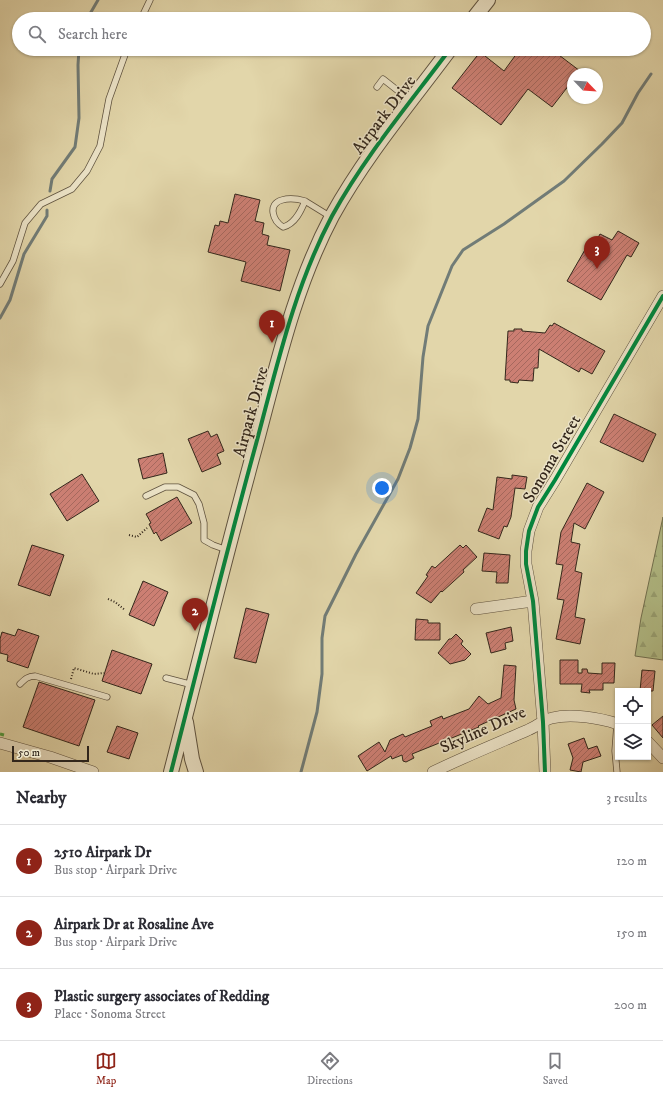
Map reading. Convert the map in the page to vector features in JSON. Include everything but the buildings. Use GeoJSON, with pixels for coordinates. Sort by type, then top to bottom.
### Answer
{"type":"FeatureCollection","features":[{"type":"Feature","properties":{"kind":"street"},"geometry":{"type":"LineString","coordinates":[[478,12],[488,0]]}},
{"type":"Feature","properties":{"kind":"street","name":"Airpark Drive"},"geometry":{"type":"LineString","coordinates":[[171,772],[246,479],[293,309],[304,276],[332,218],[352,182],[375,148],[445,56]]}},
{"type":"Feature","properties":{"kind":"street","name":"Sonoma Street"},"geometry":{"type":"LineString","coordinates":[[545,772],[543,722],[533,600],[526,564],[529,531],[538,507],[663,296]]}},
{"type":"Feature","properties":{"kind":"street"},"geometry":{"type":"LineString","coordinates":[[476,609],[533,600]]}},
{"type":"Feature","properties":{"kind":"street"},"geometry":{"type":"LineString","coordinates":[[185,717],[192,759],[196,772]]}},
{"type":"Feature","properties":{"kind":"street","name":"Skyline Drive"},"geometry":{"type":"LineString","coordinates":[[433,772],[530,729],[551,718],[583,717],[603,719],[615,723]]}},
{"type":"Feature","properties":{"kind":"street"},"geometry":{"type":"LineString","coordinates":[[0,743],[50,757],[93,772]]}},
{"type":"Feature","properties":{"kind":"street"},"geometry":{"type":"LineString","coordinates":[[651,745],[663,758]]}},
{"type":"Feature","properties":{"kind":"lane"},"geometry":{"type":"LineString","coordinates":[[144,12],[150,0]]}},
{"type":"Feature","properties":{"kind":"lane"},"geometry":{"type":"LineString","coordinates":[[0,284],[13,261],[25,223],[41,204],[72,189],[87,171],[100,146],[109,99],[124,56]]}},
{"type":"Feature","properties":{"kind":"lane"},"geometry":{"type":"LineString","coordinates":[[377,87],[383,79],[411,101]]}},
{"type":"Feature","properties":{"kind":"lane"},"geometry":{"type":"LineString","coordinates":[[305,201],[299,214],[288,226],[283,228],[273,217],[273,211],[277,202],[291,199],[305,201],[332,218]]}},
{"type":"Feature","properties":{"kind":"lane"},"geometry":{"type":"LineString","coordinates":[[146,496],[165,487],[178,487],[194,495],[199,504],[204,523],[204,540],[213,545],[229,550]]}},
{"type":"Feature","properties":{"kind":"lane"},"geometry":{"type":"LineString","coordinates":[[20,684],[30,676],[107,697]]}},
{"type":"Feature","properties":{"kind":"lane"},"geometry":{"type":"LineString","coordinates":[[166,678],[193,685]]}},
{"type":"Feature","properties":{"kind":"lane"},"geometry":{"type":"LineString","coordinates":[[616,760],[617,772]]}},
{"type":"Feature","properties":{"kind":"path"},"geometry":{"type":"LineString","coordinates":[[129,535],[137,537],[147,528]]}},
{"type":"Feature","properties":{"kind":"path"},"geometry":{"type":"LineString","coordinates":[[108,599],[115,602],[125,610]]}},
{"type":"Feature","properties":{"kind":"path"},"geometry":{"type":"LineString","coordinates":[[69,686],[74,668],[94,674],[104,673]]}},
{"type":"Feature","properties":{"kind":"green space"},"geometry":{"type":"Polygon","coordinates":[[[663,517],[663,660],[635,656],[641,618],[663,517]]]}},
{"type":"Feature","properties":{"kind":"waterway"},"geometry":{"type":"LineString","coordinates":[[91,12],[98,0]]}},
{"type":"Feature","properties":{"kind":"waterway"},"geometry":{"type":"LineString","coordinates":[[50,191],[52,179],[75,147],[79,118],[79,56]]}},
{"type":"Feature","properties":{"kind":"waterway"},"geometry":{"type":"LineString","coordinates":[[301,772],[317,712],[322,674],[322,638],[325,616],[356,554],[398,479],[410,448],[418,419],[423,357],[428,326],[452,266],[463,250],[504,224],[564,181],[622,123],[638,93],[651,74]]}},
{"type":"Feature","properties":{"kind":"waterway"},"geometry":{"type":"LineString","coordinates":[[0,318],[10,300],[24,254],[47,216],[47,210]]}},
{"type":"Feature","properties":{"kind":"marked path"},"geometry":{"type":"LineString","coordinates":[[0,734],[4,735]]}},
{"type":"Feature","properties":{"kind":"cycle path"},"geometry":{"type":"LineString","coordinates":[[171,772],[223,567],[279,357],[307,271],[332,216],[359,172],[373,151],[445,56]]}},
{"type":"Feature","properties":{"kind":"cycle path"},"geometry":{"type":"LineString","coordinates":[[545,772],[543,722],[533,601],[526,564],[529,531],[538,507],[663,296]]}},
{"type":"Feature","properties":{"kind":"place","name":"Plastic surgery associates of Redding"},"geometry":{"type":"Point","coordinates":[597,269]}},
{"type":"Feature","properties":{"kind":"place","name":"2510 Airpark Dr"},"geometry":{"type":"Point","coordinates":[272,343]}},
{"type":"Feature","properties":{"kind":"place","name":"Airpark Dr at Rosaline Ave"},"geometry":{"type":"Point","coordinates":[195,631]}}]}
